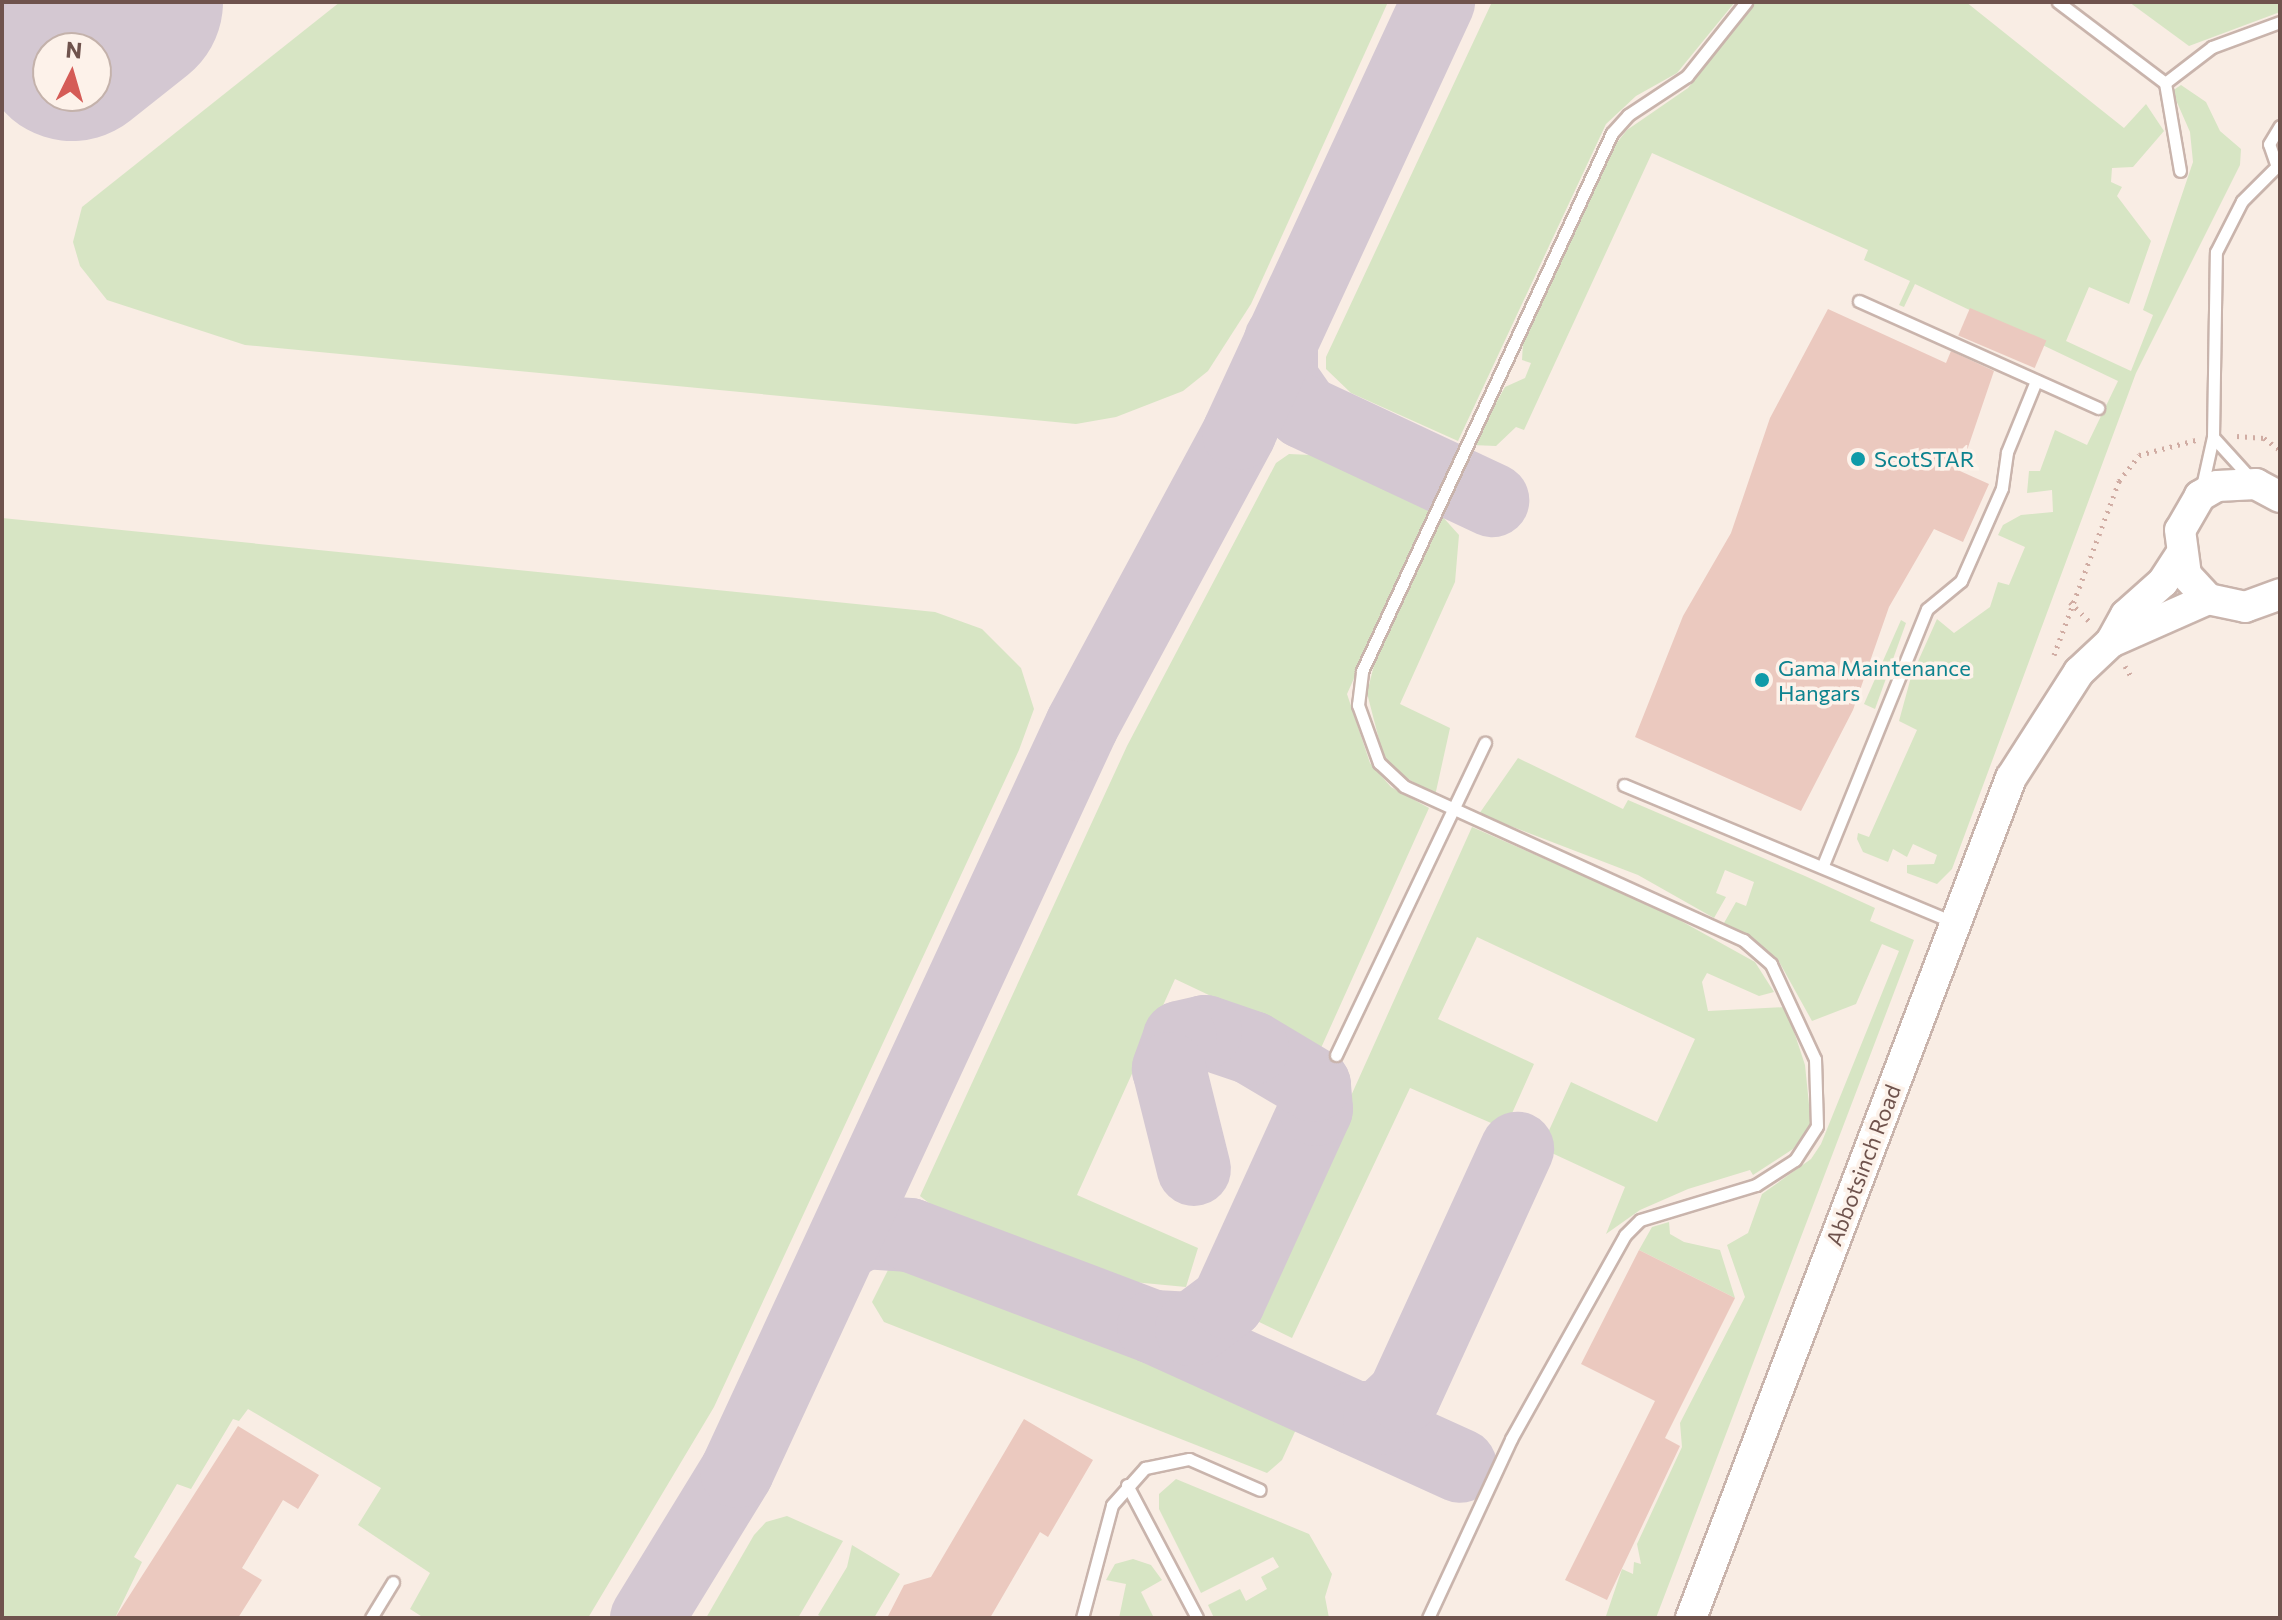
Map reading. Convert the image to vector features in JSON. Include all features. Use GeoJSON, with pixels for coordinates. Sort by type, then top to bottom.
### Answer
{"type":"FeatureCollection","features":[{"type":"Feature","properties":{"kind":"street"},"geometry":{"type":"LineString","coordinates":[[2268,490],[2236,482],[2200,496],[2180,530],[2180,556],[2186,575],[2208,599],[2245,607],[2280,594]]}},
{"type":"Feature","properties":{"kind":"street"},"geometry":{"type":"LineString","coordinates":[[2111,642],[2126,615],[2163,582],[2180,556]]}},
{"type":"Feature","properties":{"kind":"street"},"geometry":{"type":"LineString","coordinates":[[2111,642],[2208,599]]}},
{"type":"Feature","properties":{"kind":"street","name":"Abbotsinch Road"},"geometry":{"type":"LineString","coordinates":[[1691,1618],[2011,778],[2079,672],[2111,642]]}},
{"type":"Feature","properties":{"kind":"lane"},"geometry":{"type":"LineString","coordinates":[[1428,1618],[1511,1439],[1625,1235],[1640,1220],[1756,1185],[1795,1160],[1817,1126],[1821,1096],[1815,1059],[1789,996],[1771,964],[1743,940],[1404,786],[1379,763],[1358,705],[1362,671],[1612,133],[1628,115],[1687,76],[1746,2]]}},
{"type":"Feature","properties":{"kind":"lane"},"geometry":{"type":"LineString","coordinates":[[2058,2],[2074,8],[2165,83],[2180,171]]}},
{"type":"Feature","properties":{"kind":"lane"},"geometry":{"type":"LineString","coordinates":[[2165,83],[2212,47],[2280,22]]}},
{"type":"Feature","properties":{"kind":"lane"},"geometry":{"type":"LineString","coordinates":[[2200,496],[2213,437],[2216,252],[2242,201],[2278,164],[2269,144],[2280,126]]}},
{"type":"Feature","properties":{"kind":"lane"},"geometry":{"type":"LineString","coordinates":[[1859,301],[2098,408]]}},
{"type":"Feature","properties":{"kind":"lane"},"geometry":{"type":"LineString","coordinates":[[1823,865],[1927,609],[1961,581],[2002,488],[2007,452],[2036,381]]}},
{"type":"Feature","properties":{"kind":"lane"},"geometry":{"type":"LineString","coordinates":[[2213,437],[2268,490]]}},
{"type":"Feature","properties":{"kind":"lane"},"geometry":{"type":"LineString","coordinates":[[1336,1055],[1485,743]]}},
{"type":"Feature","properties":{"kind":"lane"},"geometry":{"type":"LineString","coordinates":[[1624,785],[1770,849],[1823,865],[1955,923]]}},
{"type":"Feature","properties":{"kind":"lane"},"geometry":{"type":"LineString","coordinates":[[1082,1618],[1101,1537],[1127,1485],[1145,1468],[1189,1459],[1260,1490]]}},
{"type":"Feature","properties":{"kind":"lane"},"geometry":{"type":"LineString","coordinates":[[1127,1485],[1197,1618]]}},
{"type":"Feature","properties":{"kind":"lane"},"geometry":{"type":"LineString","coordinates":[[371,1618],[393,1582]]}},
{"type":"Feature","properties":{"kind":"path"},"geometry":{"type":"LineString","coordinates":[[2213,437],[2264,438],[2280,450]]}},
{"type":"Feature","properties":{"kind":"green space"},"geometry":{"type":"Polygon","coordinates":[[[340,2],[1388,2],[1251,304],[1208,371],[1183,391],[1116,417],[1076,424],[245,345],[107,300],[80,266],[73,242],[82,207],[340,2]]]}},
{"type":"Feature","properties":{"kind":"green space"},"geometry":{"type":"Polygon","coordinates":[[[1492,2],[1735,2],[1677,73],[1636,96],[1606,124],[1458,441],[1351,393],[1326,369],[1326,357],[1492,2]]]}},
{"type":"Feature","properties":{"kind":"green space"},"geometry":{"type":"Polygon","coordinates":[[[1755,2],[1966,2],[2124,128],[2146,104],[2164,131],[2133,167],[2112,168],[2111,182],[2122,187],[2117,196],[2151,241],[2129,304],[2089,287],[2066,341],[2131,371],[2153,315],[2143,310],[2193,162],[2190,132],[2172,91],[2181,85],[2206,102],[2220,131],[2241,149],[2240,165],[2136,373],[1952,869],[1937,884],[1907,873],[1907,865],[1934,864],[1937,855],[1913,844],[1907,857],[1893,849],[1888,862],[1863,852],[1857,839],[1858,833],[1869,837],[1917,730],[1899,721],[1911,677],[1937,619],[1954,633],[1990,607],[1998,582],[2009,585],[2025,547],[1998,535],[2003,525],[2021,515],[2053,512],[2052,490],[2027,493],[2029,471],[2040,471],[2055,430],[2087,445],[2118,381],[1915,284],[1904,307],[1899,305],[1910,281],[1864,260],[1868,250],[1652,153],[1524,430],[1516,427],[1496,446],[1472,445],[1505,387],[1525,378],[1531,363],[1522,360],[1523,343],[1611,150],[1627,130],[1688,88],[1755,2]]]}},
{"type":"Feature","properties":{"kind":"green space"},"geometry":{"type":"Polygon","coordinates":[[[2129,2],[2280,2],[2280,12],[2189,46],[2129,2]]]}},
{"type":"Feature","properties":{"kind":"green space"},"geometry":{"type":"Polygon","coordinates":[[[1289,454],[1311,455],[1430,508],[1347,694],[1370,763],[1391,787],[1429,808],[1321,1048],[1175,979],[1077,1195],[1198,1248],[1186,1287],[1112,1280],[967,1233],[920,1196],[1127,746],[1276,463],[1289,454]]]}},
{"type":"Feature","properties":{"kind":"green space"},"geometry":{"type":"Polygon","coordinates":[[[1441,515],[1459,535],[1455,582],[1400,704],[1450,728],[1435,796],[1396,771],[1383,755],[1367,693],[1377,653],[1441,515]]]}},
{"type":"Feature","properties":{"kind":"green space"},"geometry":{"type":"Polygon","coordinates":[[[2,518],[935,612],[982,629],[1021,668],[1034,709],[1019,750],[714,1407],[588,1618],[424,1618],[410,1609],[430,1573],[358,1525],[381,1488],[248,1409],[239,1421],[233,1419],[191,1489],[177,1484],[134,1557],[142,1562],[115,1618],[2,1618],[2,518]]]}},
{"type":"Feature","properties":{"kind":"green space"},"geometry":{"type":"Polygon","coordinates":[[[1901,620],[1906,623],[1875,709],[1864,704],[1901,620]]]}},
{"type":"Feature","properties":{"kind":"green space"},"geometry":{"type":"Polygon","coordinates":[[[1518,758],[1623,809],[1628,800],[1875,908],[1870,921],[1914,940],[1656,1618],[1596,1618],[1606,1616],[1622,1569],[1633,1574],[1634,1562],[1641,1564],[1637,1544],[1682,1447],[1680,1423],[1745,1297],[1727,1245],[1748,1233],[1762,1194],[1811,1159],[1821,1144],[1899,951],[1882,944],[1856,1004],[1812,1021],[1777,958],[1724,923],[1736,902],[1746,906],[1754,882],[1725,870],[1716,893],[1726,897],[1714,918],[1638,875],[1479,814],[1518,758]]]}},
{"type":"Feature","properties":{"kind":"green space"},"geometry":{"type":"Polygon","coordinates":[[[1472,827],[1663,911],[1755,962],[1774,992],[1759,996],[1707,973],[1702,982],[1708,1011],[1786,1007],[1805,1065],[1811,1124],[1793,1149],[1753,1175],[1750,1170],[1688,1189],[1640,1210],[1606,1234],[1625,1187],[1541,1148],[1571,1082],[1657,1122],[1695,1039],[1477,937],[1438,1019],[1534,1064],[1505,1129],[1410,1088],[1292,1338],[1251,1318],[1472,827]]]}},
{"type":"Feature","properties":{"kind":"green space"},"geometry":{"type":"Polygon","coordinates":[[[1669,1222],[1670,1234],[1684,1242],[1720,1250],[1735,1298],[1639,1250],[1652,1227],[1669,1222]]]}},
{"type":"Feature","properties":{"kind":"green space"},"geometry":{"type":"Polygon","coordinates":[[[927,1269],[1294,1408],[1299,1423],[1282,1460],[1267,1473],[884,1322],[872,1302],[888,1270],[927,1269]]]}},
{"type":"Feature","properties":{"kind":"green space"},"geometry":{"type":"Polygon","coordinates":[[[1176,1479],[1309,1534],[1332,1574],[1325,1597],[1329,1618],[1214,1618],[1208,1605],[1240,1589],[1246,1601],[1267,1589],[1261,1577],[1279,1567],[1273,1557],[1201,1593],[1159,1509],[1159,1494],[1176,1479]]]}},
{"type":"Feature","properties":{"kind":"green space"},"geometry":{"type":"Polygon","coordinates":[[[787,1516],[843,1541],[798,1618],[706,1618],[754,1535],[766,1522],[787,1516]]]}},
{"type":"Feature","properties":{"kind":"green space"},"geometry":{"type":"Polygon","coordinates":[[[852,1545],[900,1574],[874,1618],[824,1618],[818,1615],[847,1567],[852,1545]]]}},
{"type":"Feature","properties":{"kind":"green space"},"geometry":{"type":"Polygon","coordinates":[[[1133,1559],[1151,1565],[1162,1580],[1141,1592],[1154,1618],[1119,1618],[1126,1584],[1106,1580],[1115,1564],[1133,1559]]]}},
{"type":"Feature","properties":{"kind":"building"},"geometry":{"type":"Polygon","coordinates":[[[1970,308],[2046,340],[2035,368],[1958,336],[1970,308]]]}},
{"type":"Feature","properties":{"kind":"building"},"geometry":{"type":"Polygon","coordinates":[[[1828,309],[1946,363],[1951,351],[1994,371],[1960,471],[1989,484],[1963,542],[1934,529],[1889,607],[1853,710],[1801,811],[1635,737],[1683,616],[1731,533],[1770,418],[1828,309]]]}},
{"type":"Feature","properties":{"kind":"building"},"geometry":{"type":"Polygon","coordinates":[[[1639,1250],[1735,1298],[1665,1438],[1680,1446],[1607,1600],[1565,1580],[1655,1401],[1581,1364],[1639,1250]]]}},
{"type":"Feature","properties":{"kind":"building"},"geometry":{"type":"Polygon","coordinates":[[[1024,1419],[1093,1460],[1048,1537],[1040,1532],[990,1618],[887,1618],[904,1585],[931,1577],[1024,1419]]]}},
{"type":"Feature","properties":{"kind":"building"},"geometry":{"type":"Polygon","coordinates":[[[238,1426],[319,1475],[298,1509],[283,1500],[242,1568],[262,1580],[238,1618],[115,1618],[238,1426]]]}},
{"type":"Feature","properties":{"kind":"taxiway"},"geometry":{"type":"LineString","coordinates":[[647,1618],[737,1471],[1082,725],[1239,433],[1438,2]]}},
{"type":"Feature","properties":{"kind":"taxiway"},"geometry":{"type":"LineString","coordinates":[[1281,340],[1281,379],[1304,412],[1492,500]]}},
{"type":"Feature","properties":{"kind":"taxiway"},"geometry":{"type":"LineString","coordinates":[[1154,1327],[1192,1329],[1228,1302],[1316,1109],[1314,1085],[1252,1048],[1205,1032],[1180,1038],[1169,1069],[1194,1169]]}},
{"type":"Feature","properties":{"kind":"taxiway"},"geometry":{"type":"LineString","coordinates":[[1355,1418],[1380,1418],[1404,1396],[1517,1149]]}},
{"type":"Feature","properties":{"kind":"taxiway"},"geometry":{"type":"LineString","coordinates":[[844,1244],[865,1232],[910,1235],[1154,1327],[1460,1466]]}},
{"type":"Feature","properties":{"kind":"runway"},"geometry":{"type":"LineString","coordinates":[[92,32],[130,2]]}},
{"type":"Feature","properties":{"kind":"place","name":"ScotSTAR"},"geometry":{"type":"Point","coordinates":[1858,459]}},
{"type":"Feature","properties":{"kind":"place","name":"Gama Maintenance Hangars"},"geometry":{"type":"Point","coordinates":[1762,680]}}]}
